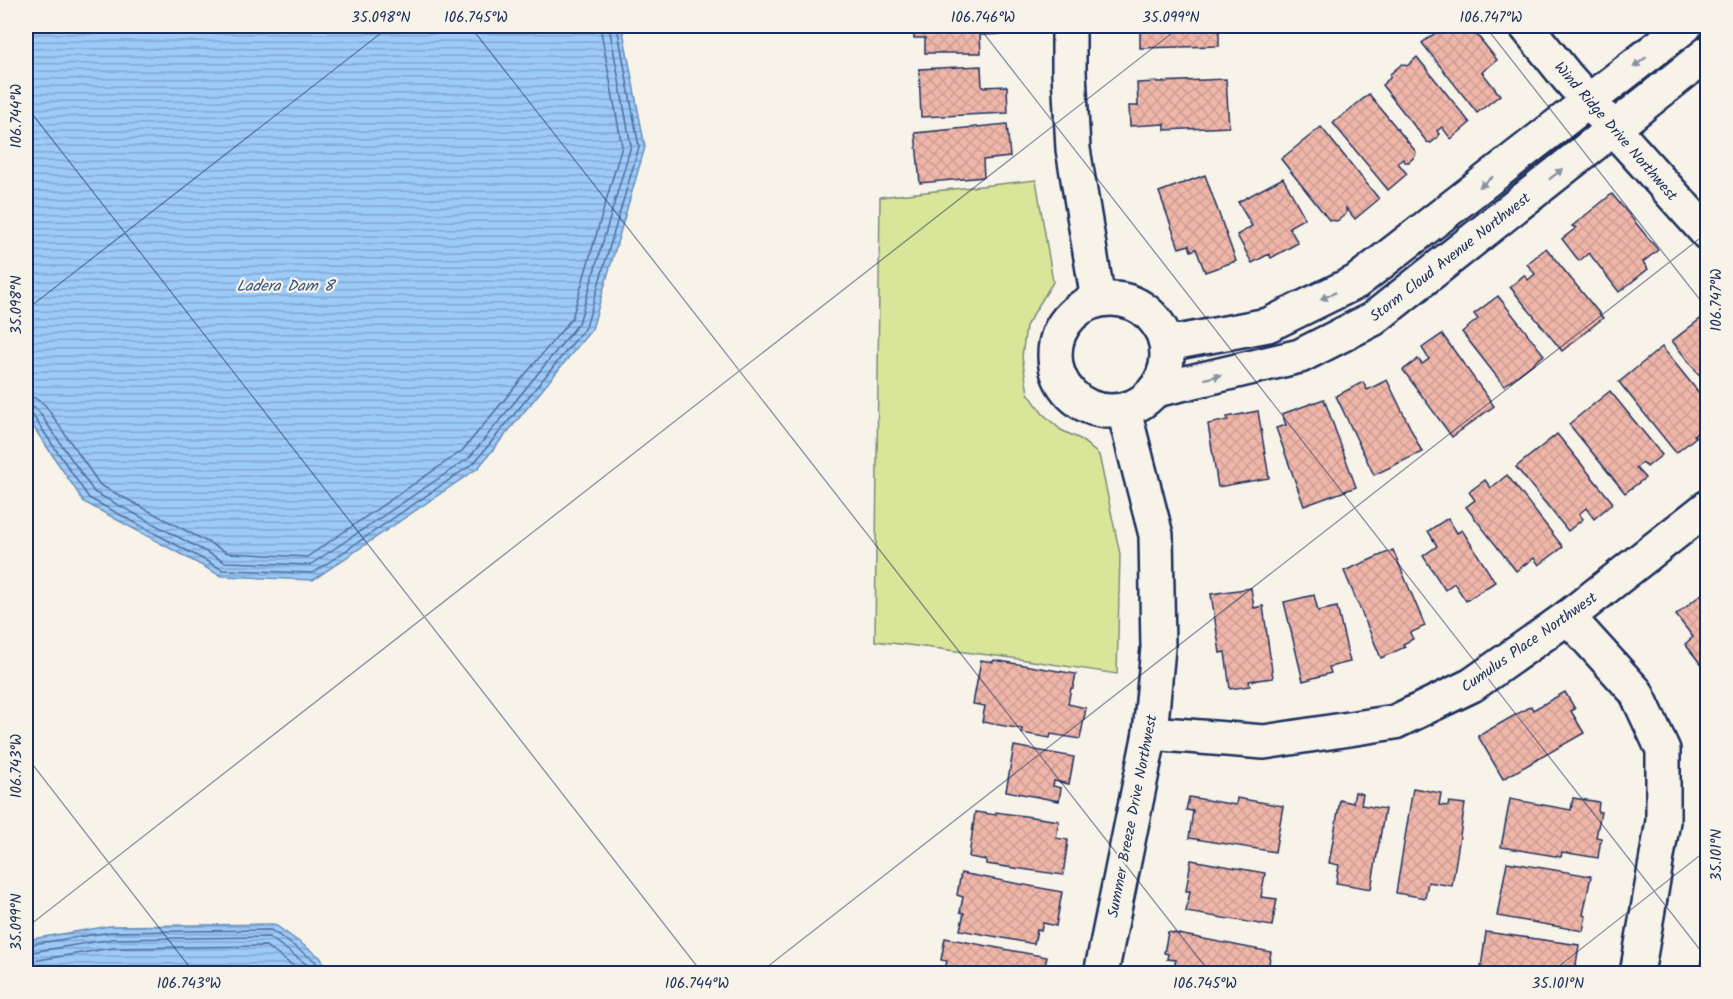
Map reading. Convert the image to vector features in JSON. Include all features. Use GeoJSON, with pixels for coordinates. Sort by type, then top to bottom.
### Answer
{"type":"FeatureCollection","features":[{"type":"Feature","properties":{"kind":"street"},"geometry":{"type":"LineString","coordinates":[[1070,26],[1073,149],[1098,300]]}},
{"type":"Feature","properties":{"kind":"street","name":"Wind Ridge Drive Northwest"},"geometry":{"type":"LineString","coordinates":[[1526,26],[1568,78],[1707,234]]}},
{"type":"Feature","properties":{"kind":"street"},"geometry":{"type":"LineString","coordinates":[[1167,344],[1268,325],[1356,282],[1686,26]]}},
{"type":"Feature","properties":{"kind":"street","name":"Storm Cloud Avenue Northwest"},"geometry":{"type":"LineString","coordinates":[[1156,390],[1300,356],[1373,319],[1707,53]]}},
{"type":"Feature","properties":{"kind":"street"},"geometry":{"type":"LineString","coordinates":[[1121,299],[1135,303],[1152,315],[1167,344],[1166,370],[1156,390],[1140,404],[1124,411],[1094,409],[1077,401],[1064,388],[1055,366],[1055,348],[1061,328],[1077,309],[1098,300],[1121,299]]}},
{"type":"Feature","properties":{"kind":"street","name":"Summer Breeze Drive Northwest"},"geometry":{"type":"LineString","coordinates":[[1101,974],[1150,733],[1158,648],[1156,535],[1124,411]]}},
{"type":"Feature","properties":{"kind":"street","name":"Cumulus Place Northwest"},"geometry":{"type":"LineString","coordinates":[[1150,733],[1264,742],[1395,722],[1472,685],[1568,617],[1707,507]]}},
{"type":"Feature","properties":{"kind":"street"},"geometry":{"type":"LineString","coordinates":[[1568,617],[1636,692],[1663,750],[1663,821],[1637,974]]}},
{"type":"Feature","properties":{"kind":"green space"},"geometry":{"type":"Polygon","coordinates":[[[1036,180],[1053,282],[1026,326],[1022,357],[1028,393],[1043,414],[1061,430],[1080,439],[1099,455],[1120,554],[1117,674],[875,641],[880,197],[1036,180]]]}},
{"type":"Feature","properties":{"kind":"water","name":"Ladera Dam 8"},"geometry":{"type":"Polygon","coordinates":[[[26,26],[622,26],[645,147],[592,329],[478,468],[313,580],[221,576],[84,502],[26,416],[26,26]]]}},
{"type":"Feature","properties":{"kind":"water"},"geometry":{"type":"Polygon","coordinates":[[[274,924],[320,957],[330,973],[26,973],[26,940],[110,926],[274,924]]]}},
{"type":"Feature","properties":{"kind":"building"},"geometry":{"type":"Polygon","coordinates":[[[914,26],[1004,26],[1004,34],[980,35],[981,53],[925,53],[925,38],[914,38],[914,26]]]}},
{"type":"Feature","properties":{"kind":"building"},"geometry":{"type":"Polygon","coordinates":[[[1140,26],[1219,26],[1219,46],[1140,48],[1140,26]]]}},
{"type":"Feature","properties":{"kind":"building"},"geometry":{"type":"Polygon","coordinates":[[[1445,26],[1470,26],[1497,60],[1482,72],[1500,95],[1477,113],[1422,43],[1445,26]]]}},
{"type":"Feature","properties":{"kind":"building"},"geometry":{"type":"Polygon","coordinates":[[[1417,57],[1470,123],[1451,139],[1442,127],[1437,131],[1438,137],[1431,143],[1427,142],[1382,85],[1402,64],[1407,66],[1417,57]]]}},
{"type":"Feature","properties":{"kind":"building"},"geometry":{"type":"Polygon","coordinates":[[[981,66],[982,87],[1007,86],[1008,113],[921,117],[919,69],[981,66]]]}},
{"type":"Feature","properties":{"kind":"building"},"geometry":{"type":"Polygon","coordinates":[[[1226,79],[1229,127],[1165,130],[1165,124],[1130,126],[1129,106],[1138,106],[1137,83],[1226,79]]]}},
{"type":"Feature","properties":{"kind":"building"},"geometry":{"type":"Polygon","coordinates":[[[1369,94],[1416,152],[1409,162],[1403,159],[1398,163],[1407,174],[1388,190],[1333,123],[1369,94]]]}},
{"type":"Feature","properties":{"kind":"building"},"geometry":{"type":"Polygon","coordinates":[[[1007,124],[1010,157],[983,160],[984,177],[920,183],[915,133],[1007,124]]]}},
{"type":"Feature","properties":{"kind":"building"},"geometry":{"type":"Polygon","coordinates":[[[1321,127],[1379,199],[1355,219],[1346,208],[1346,214],[1337,221],[1329,220],[1281,159],[1321,127]]]}},
{"type":"Feature","properties":{"kind":"building"},"geometry":{"type":"Polygon","coordinates":[[[1205,175],[1236,261],[1205,272],[1196,249],[1191,251],[1189,245],[1179,248],[1159,192],[1205,175]]]}},
{"type":"Feature","properties":{"kind":"building"},"geometry":{"type":"Polygon","coordinates":[[[1283,178],[1305,218],[1289,227],[1298,243],[1271,258],[1269,254],[1252,263],[1237,235],[1252,226],[1238,202],[1283,178]]]}},
{"type":"Feature","properties":{"kind":"building"},"geometry":{"type":"Polygon","coordinates":[[[1612,194],[1658,250],[1643,262],[1648,269],[1619,292],[1589,253],[1579,261],[1562,239],[1576,228],[1572,226],[1612,194]]]}},
{"type":"Feature","properties":{"kind":"building"},"geometry":{"type":"Polygon","coordinates":[[[1546,248],[1603,318],[1562,351],[1510,287],[1524,275],[1528,280],[1535,274],[1527,264],[1546,248]]]}},
{"type":"Feature","properties":{"kind":"building"},"geometry":{"type":"Polygon","coordinates":[[[1498,296],[1544,355],[1504,386],[1462,332],[1478,319],[1474,314],[1498,296]]]}},
{"type":"Feature","properties":{"kind":"building"},"geometry":{"type":"Polygon","coordinates":[[[1708,313],[1708,386],[1672,341],[1708,313]]]}},
{"type":"Feature","properties":{"kind":"building"},"geometry":{"type":"Polygon","coordinates":[[[1442,334],[1494,406],[1452,437],[1403,370],[1418,359],[1422,364],[1429,359],[1422,348],[1442,334]]]}},
{"type":"Feature","properties":{"kind":"building"},"geometry":{"type":"Polygon","coordinates":[[[1662,347],[1708,404],[1708,424],[1676,453],[1619,382],[1662,347]]]}},
{"type":"Feature","properties":{"kind":"building"},"geometry":{"type":"Polygon","coordinates":[[[1387,380],[1422,452],[1374,475],[1336,396],[1363,382],[1367,390],[1387,380]]]}},
{"type":"Feature","properties":{"kind":"building"},"geometry":{"type":"Polygon","coordinates":[[[1610,391],[1662,455],[1647,467],[1643,462],[1636,468],[1645,478],[1625,493],[1569,424],[1610,391]]]}},
{"type":"Feature","properties":{"kind":"building"},"geometry":{"type":"Polygon","coordinates":[[[1324,399],[1356,487],[1304,506],[1276,428],[1286,425],[1282,414],[1324,399]]]}},
{"type":"Feature","properties":{"kind":"building"},"geometry":{"type":"Polygon","coordinates":[[[1258,411],[1269,478],[1218,487],[1208,424],[1228,420],[1227,417],[1258,411]]]}},
{"type":"Feature","properties":{"kind":"building"},"geometry":{"type":"Polygon","coordinates":[[[1557,434],[1613,503],[1594,519],[1586,508],[1579,514],[1583,519],[1568,531],[1516,467],[1557,434]]]}},
{"type":"Feature","properties":{"kind":"building"},"geometry":{"type":"Polygon","coordinates":[[[1507,475],[1563,547],[1539,565],[1534,558],[1516,571],[1466,507],[1475,500],[1469,492],[1485,480],[1491,488],[1507,475]]]}},
{"type":"Feature","properties":{"kind":"building"},"geometry":{"type":"Polygon","coordinates":[[[1448,518],[1457,533],[1462,530],[1495,582],[1466,601],[1454,583],[1445,590],[1423,556],[1437,546],[1428,531],[1448,518]]]}},
{"type":"Feature","properties":{"kind":"building"},"geometry":{"type":"Polygon","coordinates":[[[1393,550],[1425,626],[1410,633],[1413,639],[1403,644],[1405,647],[1381,658],[1344,571],[1393,550]]]}},
{"type":"Feature","properties":{"kind":"building"},"geometry":{"type":"Polygon","coordinates":[[[1251,588],[1254,608],[1263,606],[1273,678],[1249,681],[1250,686],[1230,689],[1225,652],[1220,653],[1211,594],[1251,588]]]}},
{"type":"Feature","properties":{"kind":"building"},"geometry":{"type":"Polygon","coordinates":[[[1703,593],[1708,599],[1708,673],[1685,644],[1693,637],[1676,615],[1703,593]]]}},
{"type":"Feature","properties":{"kind":"building"},"geometry":{"type":"Polygon","coordinates":[[[1314,595],[1318,611],[1337,607],[1350,662],[1329,667],[1331,673],[1303,681],[1284,602],[1314,595]]]}},
{"type":"Feature","properties":{"kind":"building"},"geometry":{"type":"Polygon","coordinates":[[[981,660],[993,662],[994,660],[1076,674],[1068,704],[1086,708],[1080,739],[1051,734],[1050,738],[1021,733],[1022,729],[982,722],[985,706],[973,704],[981,660]]]}},
{"type":"Feature","properties":{"kind":"building"},"geometry":{"type":"Polygon","coordinates":[[[1565,692],[1575,709],[1571,711],[1584,733],[1503,779],[1478,736],[1531,706],[1533,710],[1565,692]]]}},
{"type":"Feature","properties":{"kind":"building"},"geometry":{"type":"Polygon","coordinates":[[[1014,746],[1074,757],[1069,784],[1054,781],[1053,786],[1061,788],[1059,801],[1006,791],[1014,746]]]}},
{"type":"Feature","properties":{"kind":"building"},"geometry":{"type":"Polygon","coordinates":[[[1413,788],[1441,793],[1439,805],[1448,806],[1449,802],[1465,804],[1452,886],[1428,882],[1425,898],[1396,893],[1413,788]]]}},
{"type":"Feature","properties":{"kind":"building"},"geometry":{"type":"Polygon","coordinates":[[[1355,792],[1363,794],[1361,805],[1385,809],[1371,889],[1336,883],[1339,865],[1329,863],[1340,800],[1353,803],[1355,792]]]}},
{"type":"Feature","properties":{"kind":"building"},"geometry":{"type":"Polygon","coordinates":[[[1189,797],[1236,805],[1237,798],[1283,806],[1275,852],[1189,838],[1193,811],[1186,810],[1189,797]]]}},
{"type":"Feature","properties":{"kind":"building"},"geometry":{"type":"Polygon","coordinates":[[[1573,798],[1599,802],[1598,812],[1601,812],[1596,837],[1601,838],[1598,858],[1562,852],[1561,857],[1501,847],[1510,799],[1571,810],[1573,798]]]}},
{"type":"Feature","properties":{"kind":"building"},"geometry":{"type":"Polygon","coordinates":[[[975,812],[996,815],[996,812],[1059,821],[1056,838],[1068,840],[1063,875],[986,864],[986,860],[969,857],[975,812]]]}},
{"type":"Feature","properties":{"kind":"building"},"geometry":{"type":"Polygon","coordinates":[[[1191,860],[1265,873],[1261,897],[1277,899],[1272,926],[1186,912],[1190,891],[1186,891],[1191,860]]]}},
{"type":"Feature","properties":{"kind":"building"},"geometry":{"type":"Polygon","coordinates":[[[1507,862],[1591,876],[1583,915],[1586,916],[1583,931],[1497,916],[1507,862]]]}},
{"type":"Feature","properties":{"kind":"building"},"geometry":{"type":"Polygon","coordinates":[[[961,873],[1062,892],[1056,926],[1043,923],[1041,931],[1037,930],[1034,944],[960,930],[964,913],[960,912],[963,897],[957,895],[961,873]]]}},
{"type":"Feature","properties":{"kind":"building"},"geometry":{"type":"Polygon","coordinates":[[[1168,932],[1271,952],[1267,974],[1170,974],[1176,960],[1167,959],[1168,954],[1164,953],[1168,932]]]}},
{"type":"Feature","properties":{"kind":"building"},"geometry":{"type":"Polygon","coordinates":[[[1486,932],[1579,945],[1575,971],[1578,972],[1577,974],[1480,974],[1486,932]]]}},
{"type":"Feature","properties":{"kind":"building"},"geometry":{"type":"Polygon","coordinates":[[[1706,936],[1708,936],[1708,974],[1695,974],[1695,970],[1699,971],[1706,936]]]}},
{"type":"Feature","properties":{"kind":"building"},"geometry":{"type":"Polygon","coordinates":[[[945,938],[1047,957],[1043,974],[944,974],[947,961],[941,960],[945,938]]]}}]}
